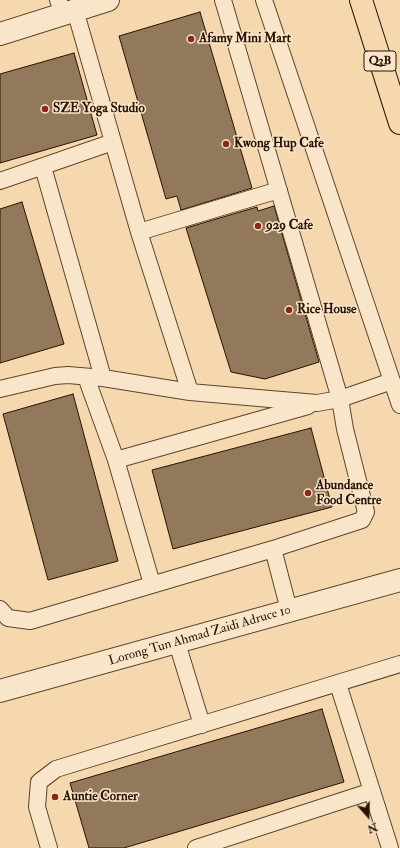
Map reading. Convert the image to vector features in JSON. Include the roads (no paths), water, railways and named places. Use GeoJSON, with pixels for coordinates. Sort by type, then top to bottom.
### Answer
{"type":"FeatureCollection","features":[{"type":"Feature","properties":{"kind":"main road","name":"Q3B"},"geometry":{"type":"LineString","coordinates":[[361,0],[400,123]]}},
{"type":"Feature","properties":{"kind":"street"},"geometry":{"type":"LineString","coordinates":[[0,34],[66,8],[108,0]]}},
{"type":"Feature","properties":{"kind":"street","name":"Lorong Tun Ahmad Zaidi Adruce 10"},"geometry":{"type":"LineString","coordinates":[[0,691],[400,580]]}},
{"type":"Feature","properties":{"kind":"lane"},"geometry":{"type":"LineString","coordinates":[[0,609],[8,618],[30,621],[272,549],[362,520],[366,512],[345,429],[340,399],[223,0]]}},
{"type":"Feature","properties":{"kind":"lane"},"geometry":{"type":"LineString","coordinates":[[264,0],[400,406]]}},
{"type":"Feature","properties":{"kind":"lane"},"geometry":{"type":"LineString","coordinates":[[66,8],[113,142],[190,392]]}},
{"type":"Feature","properties":{"kind":"lane"},"geometry":{"type":"LineString","coordinates":[[0,181],[113,142]]}},
{"type":"Feature","properties":{"kind":"lane"},"geometry":{"type":"LineString","coordinates":[[43,167],[103,378]]}},
{"type":"Feature","properties":{"kind":"lane"},"geometry":{"type":"LineString","coordinates":[[140,232],[279,190]]}},
{"type":"Feature","properties":{"kind":"lane"},"geometry":{"type":"LineString","coordinates":[[0,389],[55,376],[86,377],[103,378],[190,392],[317,403]]}},
{"type":"Feature","properties":{"kind":"lane"},"geometry":{"type":"LineString","coordinates":[[86,377],[116,460],[152,584]]}},
{"type":"Feature","properties":{"kind":"lane"},"geometry":{"type":"LineString","coordinates":[[116,460],[317,403],[340,399],[392,380]]}},
{"type":"Feature","properties":{"kind":"lane"},"geometry":{"type":"LineString","coordinates":[[272,549],[289,610]]}},
{"type":"Feature","properties":{"kind":"lane"},"geometry":{"type":"LineString","coordinates":[[177,643],[202,725]]}},
{"type":"Feature","properties":{"kind":"lane"},"geometry":{"type":"LineString","coordinates":[[49,848],[38,806],[39,782],[56,769],[400,664]]}},
{"type":"Feature","properties":{"kind":"lane"},"geometry":{"type":"LineString","coordinates":[[338,684],[390,848]]}},
{"type":"Feature","properties":{"kind":"lane"},"geometry":{"type":"LineString","coordinates":[[196,848],[372,791]]}},
{"type":"Feature","properties":{"kind":"place","name":"Afamy Mini Mart"},"geometry":{"type":"Point","coordinates":[191,39]}},
{"type":"Feature","properties":{"kind":"place","name":"SZE Yoga Studio"},"geometry":{"type":"Point","coordinates":[45,109]}},
{"type":"Feature","properties":{"kind":"place","name":"Kwong Hup Cafe"},"geometry":{"type":"Point","coordinates":[226,144]}},
{"type":"Feature","properties":{"kind":"place","name":"929 Cafe"},"geometry":{"type":"Point","coordinates":[258,226]}},
{"type":"Feature","properties":{"kind":"place","name":"Rice House"},"geometry":{"type":"Point","coordinates":[289,310]}},
{"type":"Feature","properties":{"kind":"place","name":"Abundance Food Centre"},"geometry":{"type":"Point","coordinates":[308,493]}},
{"type":"Feature","properties":{"kind":"place","name":"Auntie Corner"},"geometry":{"type":"Point","coordinates":[55,797]}}]}
